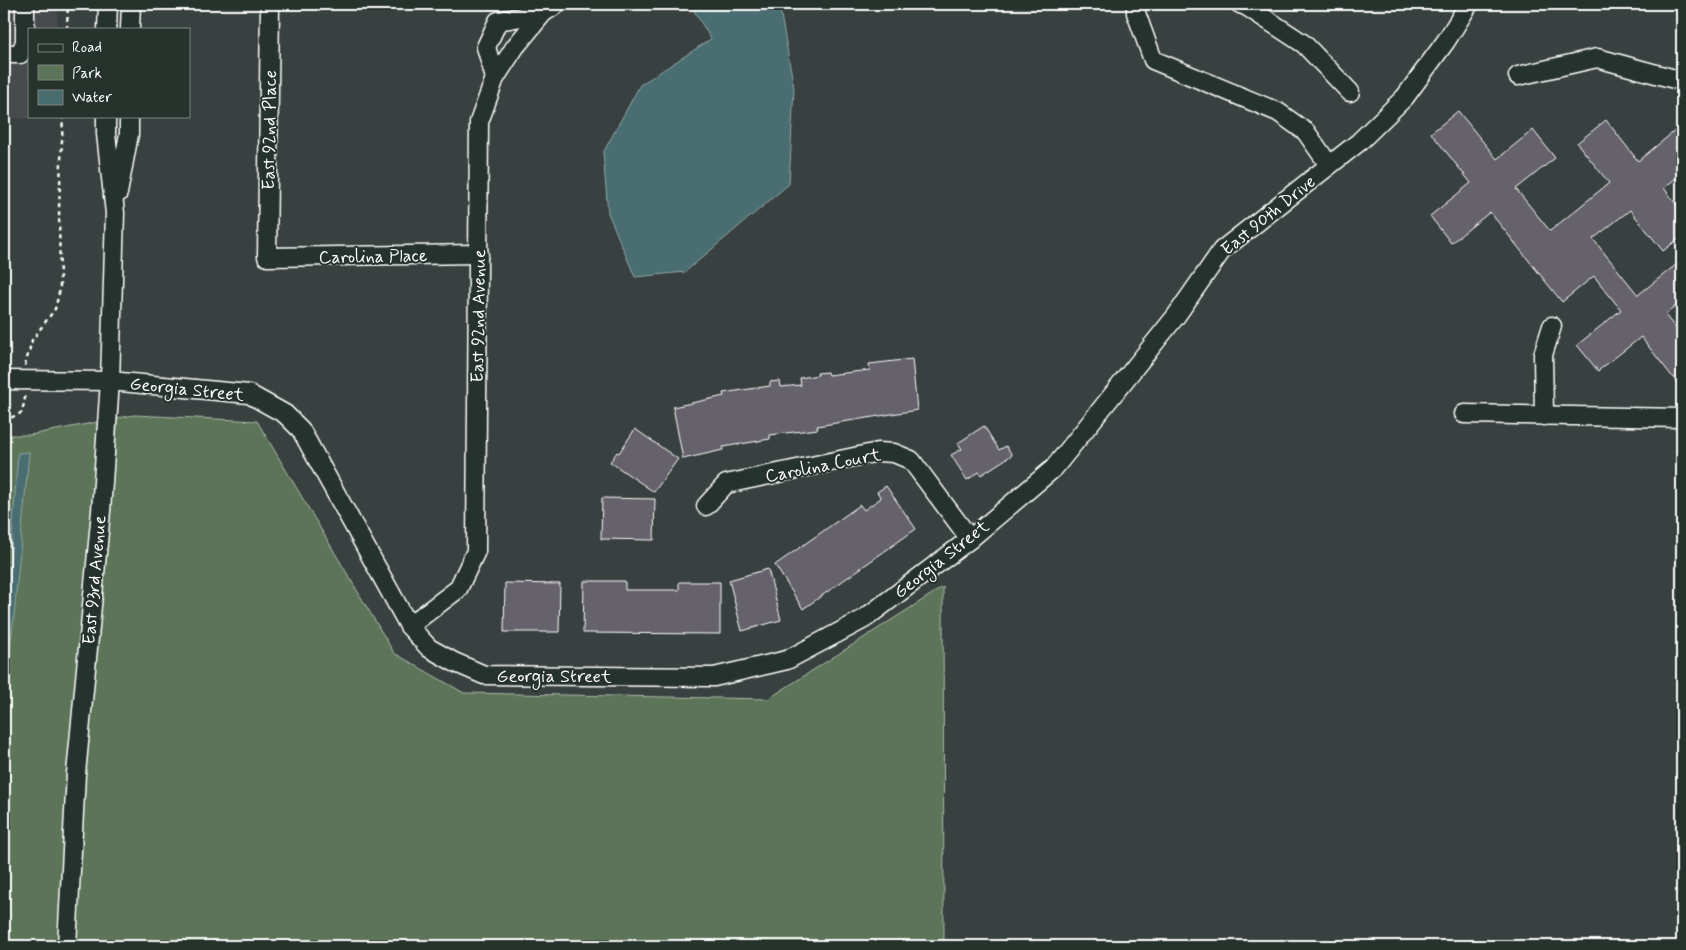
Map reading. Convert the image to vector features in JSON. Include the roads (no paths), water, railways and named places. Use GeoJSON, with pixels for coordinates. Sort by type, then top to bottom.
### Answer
{"type":"FeatureCollection","features":[{"type":"Feature","properties":{"kind":"street"},"geometry":{"type":"LineString","coordinates":[[4,54],[20,54],[25,42],[25,4]]}},
{"type":"Feature","properties":{"kind":"street"},"geometry":{"type":"LineString","coordinates":[[107,28],[108,4]]}},
{"type":"Feature","properties":{"kind":"street"},"geometry":{"type":"LineString","coordinates":[[130,28],[131,4]]}},
{"type":"Feature","properties":{"kind":"street","name":"East 92nd Place"},"geometry":{"type":"LineString","coordinates":[[267,257],[270,4]]}},
{"type":"Feature","properties":{"kind":"street"},"geometry":{"type":"LineString","coordinates":[[1138,4],[1136,14],[1153,60],[1278,112],[1306,132],[1329,165]]}},
{"type":"Feature","properties":{"kind":"street"},"geometry":{"type":"LineString","coordinates":[[1240,4],[1304,44],[1350,92]]}},
{"type":"Feature","properties":{"kind":"street","name":"East 90th Drive"},"geometry":{"type":"LineString","coordinates":[[1015,501],[1054,468],[1083,434],[1176,316],[1222,250],[1358,142],[1405,97],[1446,41],[1468,4]]}},
{"type":"Feature","properties":{"kind":"street"},"geometry":{"type":"LineString","coordinates":[[495,78],[486,47],[498,21],[550,8]]}},
{"type":"Feature","properties":{"kind":"street","name":"East 92nd Avenue"},"geometry":{"type":"LineString","coordinates":[[409,626],[458,589],[476,551],[479,122],[495,78],[515,47],[550,8]]}},
{"type":"Feature","properties":{"kind":"street"},"geometry":{"type":"LineString","coordinates":[[1518,76],[1597,58],[1682,81]]}},
{"type":"Feature","properties":{"kind":"street","name":"East 93rd Avenue"},"geometry":{"type":"LineString","coordinates":[[106,118],[115,214]]}},
{"type":"Feature","properties":{"kind":"street","name":"East 93rd Avenue"},"geometry":{"type":"LineString","coordinates":[[67,946],[76,774],[101,511],[110,381],[115,214],[129,118]]}},
{"type":"Feature","properties":{"kind":"street","name":"Carolina Place"},"geometry":{"type":"LineString","coordinates":[[267,257],[478,254]]}},
{"type":"Feature","properties":{"kind":"street"},"geometry":{"type":"LineString","coordinates":[[1544,416],[1543,354],[1552,326]]}},
{"type":"Feature","properties":{"kind":"street","name":"Georgia Street"},"geometry":{"type":"LineString","coordinates":[[4,380],[110,381],[249,394],[285,414],[301,430],[409,626],[429,648],[454,662],[484,675],[714,677],[787,660],[864,619],[970,539],[1015,501]]}},
{"type":"Feature","properties":{"kind":"street"},"geometry":{"type":"LineString","coordinates":[[1464,414],[1682,418]]}},
{"type":"Feature","properties":{"kind":"street","name":"Carolina Court"},"geometry":{"type":"LineString","coordinates":[[706,506],[726,484],[878,452],[894,453],[911,460],[970,539]]}},
{"type":"Feature","properties":{"kind":"water"},"geometry":{"type":"Polygon","coordinates":[[[690,4],[779,4],[794,88],[789,184],[685,272],[635,277],[608,213],[603,153],[640,85],[711,39],[690,4]]]}},
{"type":"Feature","properties":{"kind":"water"},"geometry":{"type":"Polygon","coordinates":[[[29,452],[14,616],[4,696],[4,601],[8,593],[18,453],[29,452]]]}}]}
